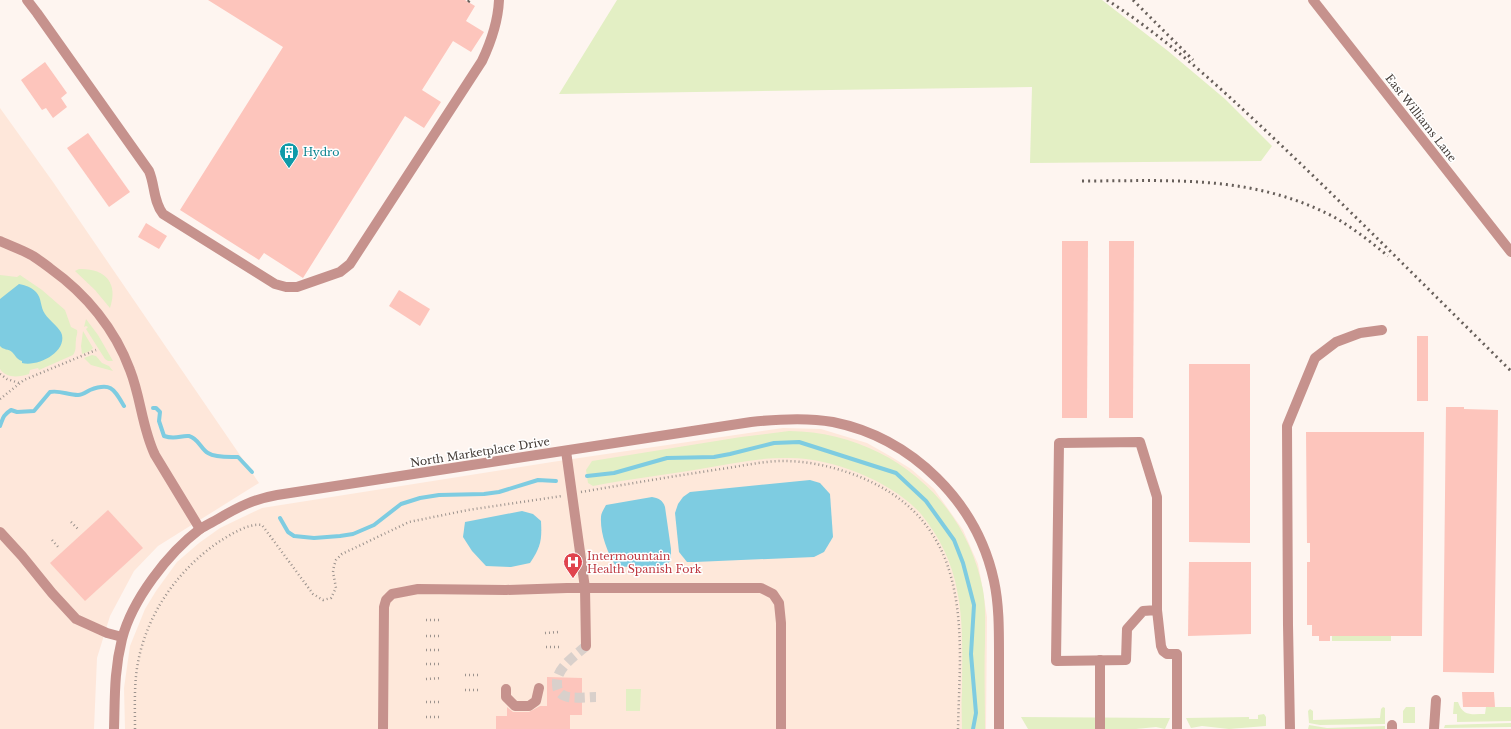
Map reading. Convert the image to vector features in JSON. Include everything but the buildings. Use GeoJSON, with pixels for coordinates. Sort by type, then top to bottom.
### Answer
{"type":"FeatureCollection","features":[{"type":"Feature","properties":{"kind":"street"},"geometry":{"type":"LineString","coordinates":[[27,0],[38,13],[149,171],[154,186],[156,202],[163,214],[275,284],[297,287],[340,272],[350,264],[482,61],[496,24],[499,0]]}},
{"type":"Feature","properties":{"kind":"street","name":"East Williams Lane"},"geometry":{"type":"LineString","coordinates":[[1313,0],[1511,252]]}},
{"type":"Feature","properties":{"kind":"street"},"geometry":{"type":"LineString","coordinates":[[0,241],[34,256],[64,278],[86,298],[107,327],[130,370],[138,394],[149,443],[200,529]]}},
{"type":"Feature","properties":{"kind":"street"},"geometry":{"type":"LineString","coordinates":[[1290,729],[1287,426],[1315,358],[1336,342],[1360,333],[1382,330]]}},
{"type":"Feature","properties":{"kind":"street","name":"North Marketplace Drive"},"geometry":{"type":"LineString","coordinates":[[114,729],[114,683],[116,669],[122,637],[132,613],[158,570],[200,529],[244,504],[262,498],[770,420],[806,419],[833,422],[862,430],[903,451],[937,478],[966,512],[988,558],[994,582],[999,621],[999,729]]}},
{"type":"Feature","properties":{"kind":"street"},"geometry":{"type":"LineString","coordinates":[[1157,610],[1143,611],[1127,629],[1126,660],[1056,661],[1059,443],[1140,442],[1158,497],[1157,610],[1161,646],[1163,651],[1167,654],[1177,654],[1177,729]]}},
{"type":"Feature","properties":{"kind":"street"},"geometry":{"type":"LineString","coordinates":[[566,451],[585,588],[586,646]]}},
{"type":"Feature","properties":{"kind":"street"},"geometry":{"type":"LineString","coordinates":[[0,532],[22,556],[52,594],[76,619],[108,633],[122,637]]}},
{"type":"Feature","properties":{"kind":"street"},"geometry":{"type":"LineString","coordinates":[[383,729],[384,607],[386,600],[392,594],[418,589],[506,590],[585,588],[761,588],[773,594],[778,603],[781,623],[781,729]]}},
{"type":"Feature","properties":{"kind":"street"},"geometry":{"type":"LineString","coordinates":[[1100,660],[1100,729]]}},
{"type":"Feature","properties":{"kind":"street"},"geometry":{"type":"LineString","coordinates":[[506,689],[506,697],[515,706],[529,706],[536,701],[539,688]]}},
{"type":"Feature","properties":{"kind":"street"},"geometry":{"type":"LineString","coordinates":[[1434,729],[1436,700]]}},
{"type":"Feature","properties":{"kind":"path"},"geometry":{"type":"LineString","coordinates":[[0,399],[19,383],[96,350]]}},
{"type":"Feature","properties":{"kind":"path"},"geometry":{"type":"LineString","coordinates":[[0,374],[7,379],[19,383]]}},
{"type":"Feature","properties":{"kind":"path"},"geometry":{"type":"LineString","coordinates":[[587,491],[664,477],[784,461],[829,466],[879,487],[907,505],[925,525],[941,548],[949,571],[954,594],[959,638],[958,729]]}},
{"type":"Feature","properties":{"kind":"path"},"geometry":{"type":"LineString","coordinates":[[135,729],[135,685],[137,668],[141,648],[157,609],[171,587],[187,568],[211,547],[230,535],[251,525],[262,525],[313,594],[323,600],[327,600],[331,598],[335,591],[334,566],[339,557],[360,545],[408,522],[449,513],[560,496]]}},
{"type":"Feature","properties":{"kind":"path"},"geometry":{"type":"LineString","coordinates":[[71,522],[79,530]]}},
{"type":"Feature","properties":{"kind":"path"},"geometry":{"type":"LineString","coordinates":[[52,540],[59,548]]}},
{"type":"Feature","properties":{"kind":"path"},"geometry":{"type":"LineString","coordinates":[[426,620],[441,620]]}},
{"type":"Feature","properties":{"kind":"path"},"geometry":{"type":"LineString","coordinates":[[545,633],[559,632]]}},
{"type":"Feature","properties":{"kind":"path"},"geometry":{"type":"LineString","coordinates":[[426,636],[441,636]]}},
{"type":"Feature","properties":{"kind":"path"},"geometry":{"type":"LineString","coordinates":[[546,647],[559,647]]}},
{"type":"Feature","properties":{"kind":"path"},"geometry":{"type":"LineString","coordinates":[[426,650],[441,650]]}},
{"type":"Feature","properties":{"kind":"path"},"geometry":{"type":"LineString","coordinates":[[426,664],[441,664]]}},
{"type":"Feature","properties":{"kind":"path"},"geometry":{"type":"LineString","coordinates":[[465,675],[478,675]]}},
{"type":"Feature","properties":{"kind":"path"},"geometry":{"type":"LineString","coordinates":[[426,679],[441,678]]}},
{"type":"Feature","properties":{"kind":"path"},"geometry":{"type":"LineString","coordinates":[[465,690],[478,690]]}},
{"type":"Feature","properties":{"kind":"path"},"geometry":{"type":"LineString","coordinates":[[426,702],[441,702]]}},
{"type":"Feature","properties":{"kind":"path"},"geometry":{"type":"LineString","coordinates":[[426,717],[441,717]]}},
{"type":"Feature","properties":{"kind":"shaded area"},"geometry":{"type":"Polygon","coordinates":[[[0,108],[53,182],[259,483],[158,546],[134,571],[110,616],[97,658],[94,729],[0,729],[0,108]]]}},
{"type":"Feature","properties":{"kind":"shaded area","name":"Intermountain Health Spanish Fork"},"geometry":{"type":"Polygon","coordinates":[[[783,428],[821,429],[867,443],[890,456],[911,469],[934,489],[963,530],[978,564],[987,617],[986,729],[125,729],[124,688],[130,646],[145,609],[156,591],[177,562],[199,543],[220,528],[262,508],[552,462],[783,428]]]}},
{"type":"Feature","properties":{"kind":"green space"},"geometry":{"type":"Polygon","coordinates":[[[617,0],[1102,0],[1168,51],[1225,99],[1272,146],[1261,161],[1030,163],[1032,87],[559,94],[617,0]]]}},
{"type":"Feature","properties":{"kind":"green space"},"geometry":{"type":"Polygon","coordinates":[[[79,269],[96,271],[107,278],[111,284],[112,291],[110,308],[95,290],[75,271],[79,269]]]}},
{"type":"Feature","properties":{"kind":"green space"},"geometry":{"type":"Polygon","coordinates":[[[0,275],[17,277],[20,275],[42,290],[65,310],[71,327],[77,330],[73,355],[39,370],[38,368],[30,370],[29,374],[25,375],[10,376],[0,369],[0,275]]]}},
{"type":"Feature","properties":{"kind":"green space"},"geometry":{"type":"Polygon","coordinates":[[[86,319],[98,335],[113,361],[108,361],[105,359],[86,329],[88,327],[84,327],[86,319]]]}},
{"type":"Feature","properties":{"kind":"green space"},"geometry":{"type":"Polygon","coordinates":[[[83,331],[93,348],[82,354],[81,346],[83,331]]]}},
{"type":"Feature","properties":{"kind":"green space"},"geometry":{"type":"Polygon","coordinates":[[[92,355],[96,356],[102,363],[109,366],[113,371],[91,365],[84,358],[92,355]]]}},
{"type":"Feature","properties":{"kind":"green space"},"geometry":{"type":"Polygon","coordinates":[[[789,431],[824,434],[856,443],[887,457],[914,475],[938,498],[958,525],[973,556],[984,596],[985,729],[962,729],[961,615],[955,580],[948,559],[934,531],[921,514],[909,502],[879,482],[843,467],[825,462],[807,459],[779,458],[745,461],[593,486],[588,483],[586,470],[592,461],[741,437],[789,431]]]}},
{"type":"Feature","properties":{"kind":"green space"},"geometry":{"type":"Polygon","coordinates":[[[1332,636],[1391,636],[1391,641],[1332,641],[1332,636]]]}},
{"type":"Feature","properties":{"kind":"green space"},"geometry":{"type":"Polygon","coordinates":[[[626,689],[641,689],[640,711],[626,711],[626,689]]]}},
{"type":"Feature","properties":{"kind":"green space"},"geometry":{"type":"Polygon","coordinates":[[[1454,702],[1458,702],[1462,710],[1468,714],[1485,714],[1486,707],[1511,707],[1511,721],[1457,722],[1457,714],[1453,714],[1454,702]]]}},
{"type":"Feature","properties":{"kind":"green space"},"geometry":{"type":"Polygon","coordinates":[[[1383,707],[1385,708],[1385,724],[1320,725],[1309,723],[1308,711],[1310,709],[1313,711],[1313,720],[1380,718],[1381,709],[1383,707]]]}},
{"type":"Feature","properties":{"kind":"green space"},"geometry":{"type":"Polygon","coordinates":[[[1406,707],[1415,707],[1415,723],[1403,723],[1403,711],[1406,707]]]}},
{"type":"Feature","properties":{"kind":"green space"},"geometry":{"type":"Polygon","coordinates":[[[1264,714],[1266,717],[1266,726],[1229,729],[1202,726],[1191,728],[1186,718],[1249,717],[1249,719],[1258,719],[1258,715],[1264,714]]]}},
{"type":"Feature","properties":{"kind":"green space"},"geometry":{"type":"Polygon","coordinates":[[[1021,717],[1170,718],[1165,729],[1156,727],[1136,729],[1028,729],[1021,717]]]}},
{"type":"Feature","properties":{"kind":"green space"},"geometry":{"type":"Polygon","coordinates":[[[1511,723],[1511,727],[1444,728],[1445,725],[1511,723]]]}},
{"type":"Feature","properties":{"kind":"green space"},"geometry":{"type":"Polygon","coordinates":[[[1309,725],[1327,728],[1385,726],[1385,729],[1308,729],[1309,725]]]}},
{"type":"Feature","properties":{"kind":"water"},"geometry":{"type":"Polygon","coordinates":[[[19,284],[28,286],[38,294],[45,314],[62,335],[60,348],[49,357],[35,363],[22,363],[22,361],[12,352],[0,346],[0,299],[19,284]]]}},
{"type":"Feature","properties":{"kind":"water"},"geometry":{"type":"Polygon","coordinates":[[[810,480],[820,483],[830,494],[833,537],[824,552],[814,557],[687,562],[679,552],[675,513],[678,504],[683,497],[690,492],[810,480]]]}},
{"type":"Feature","properties":{"kind":"water"},"geometry":{"type":"Polygon","coordinates":[[[652,497],[660,500],[665,507],[671,549],[671,561],[666,564],[652,567],[628,567],[615,565],[609,554],[603,536],[601,523],[601,517],[606,505],[652,497]]]}},
{"type":"Feature","properties":{"kind":"water"},"geometry":{"type":"Polygon","coordinates":[[[522,511],[533,514],[541,521],[540,543],[530,563],[511,567],[486,566],[472,551],[463,537],[465,522],[522,511]]]}},
{"type":"Feature","properties":{"kind":"waterway"},"geometry":{"type":"LineString","coordinates":[[0,426],[6,413],[11,410],[17,412],[34,411],[50,392],[80,395],[90,390],[107,387],[114,391],[124,406]]}},
{"type":"Feature","properties":{"kind":"waterway"},"geometry":{"type":"LineString","coordinates":[[153,408],[156,408],[160,412],[159,421],[164,436],[172,438],[186,436],[192,437],[211,455],[238,457],[252,472]]}},
{"type":"Feature","properties":{"kind":"waterway"},"geometry":{"type":"LineString","coordinates":[[587,476],[614,473],[667,458],[714,457],[774,443],[799,442],[896,473],[926,501],[954,540],[963,563],[974,605],[971,654],[976,713],[973,729]]}},
{"type":"Feature","properties":{"kind":"waterway"},"geometry":{"type":"LineString","coordinates":[[280,518],[288,532],[294,536],[314,538],[340,536],[353,534],[374,525],[401,504],[420,498],[439,495],[484,494],[499,492],[538,480],[556,481]]}},
{"type":"Feature","properties":{"kind":"tunnel"},"geometry":{"type":"LineString","coordinates":[[586,646],[563,668],[558,678],[557,688],[561,694],[568,697],[596,697]]}},
{"type":"Feature","properties":{"kind":"railway"},"geometry":{"type":"LineString","coordinates":[[1107,0],[1154,33],[1198,69],[1241,108],[1340,202],[1511,371]]}},
{"type":"Feature","properties":{"kind":"railway"},"geometry":{"type":"LineString","coordinates":[[1133,0],[1193,60]]}},
{"type":"Feature","properties":{"kind":"railway"},"geometry":{"type":"LineString","coordinates":[[1082,181],[1179,181],[1211,183],[1273,193],[1303,203],[1334,217],[1362,235],[1388,256]]}},
{"type":"Feature","properties":{"kind":"place","name":"Hydro"},"geometry":{"type":"Point","coordinates":[289,169]}},
{"type":"Feature","properties":{"kind":"place","name":"Intermountain Health Spanish Fork"},"geometry":{"type":"Point","coordinates":[573,579]}}]}
